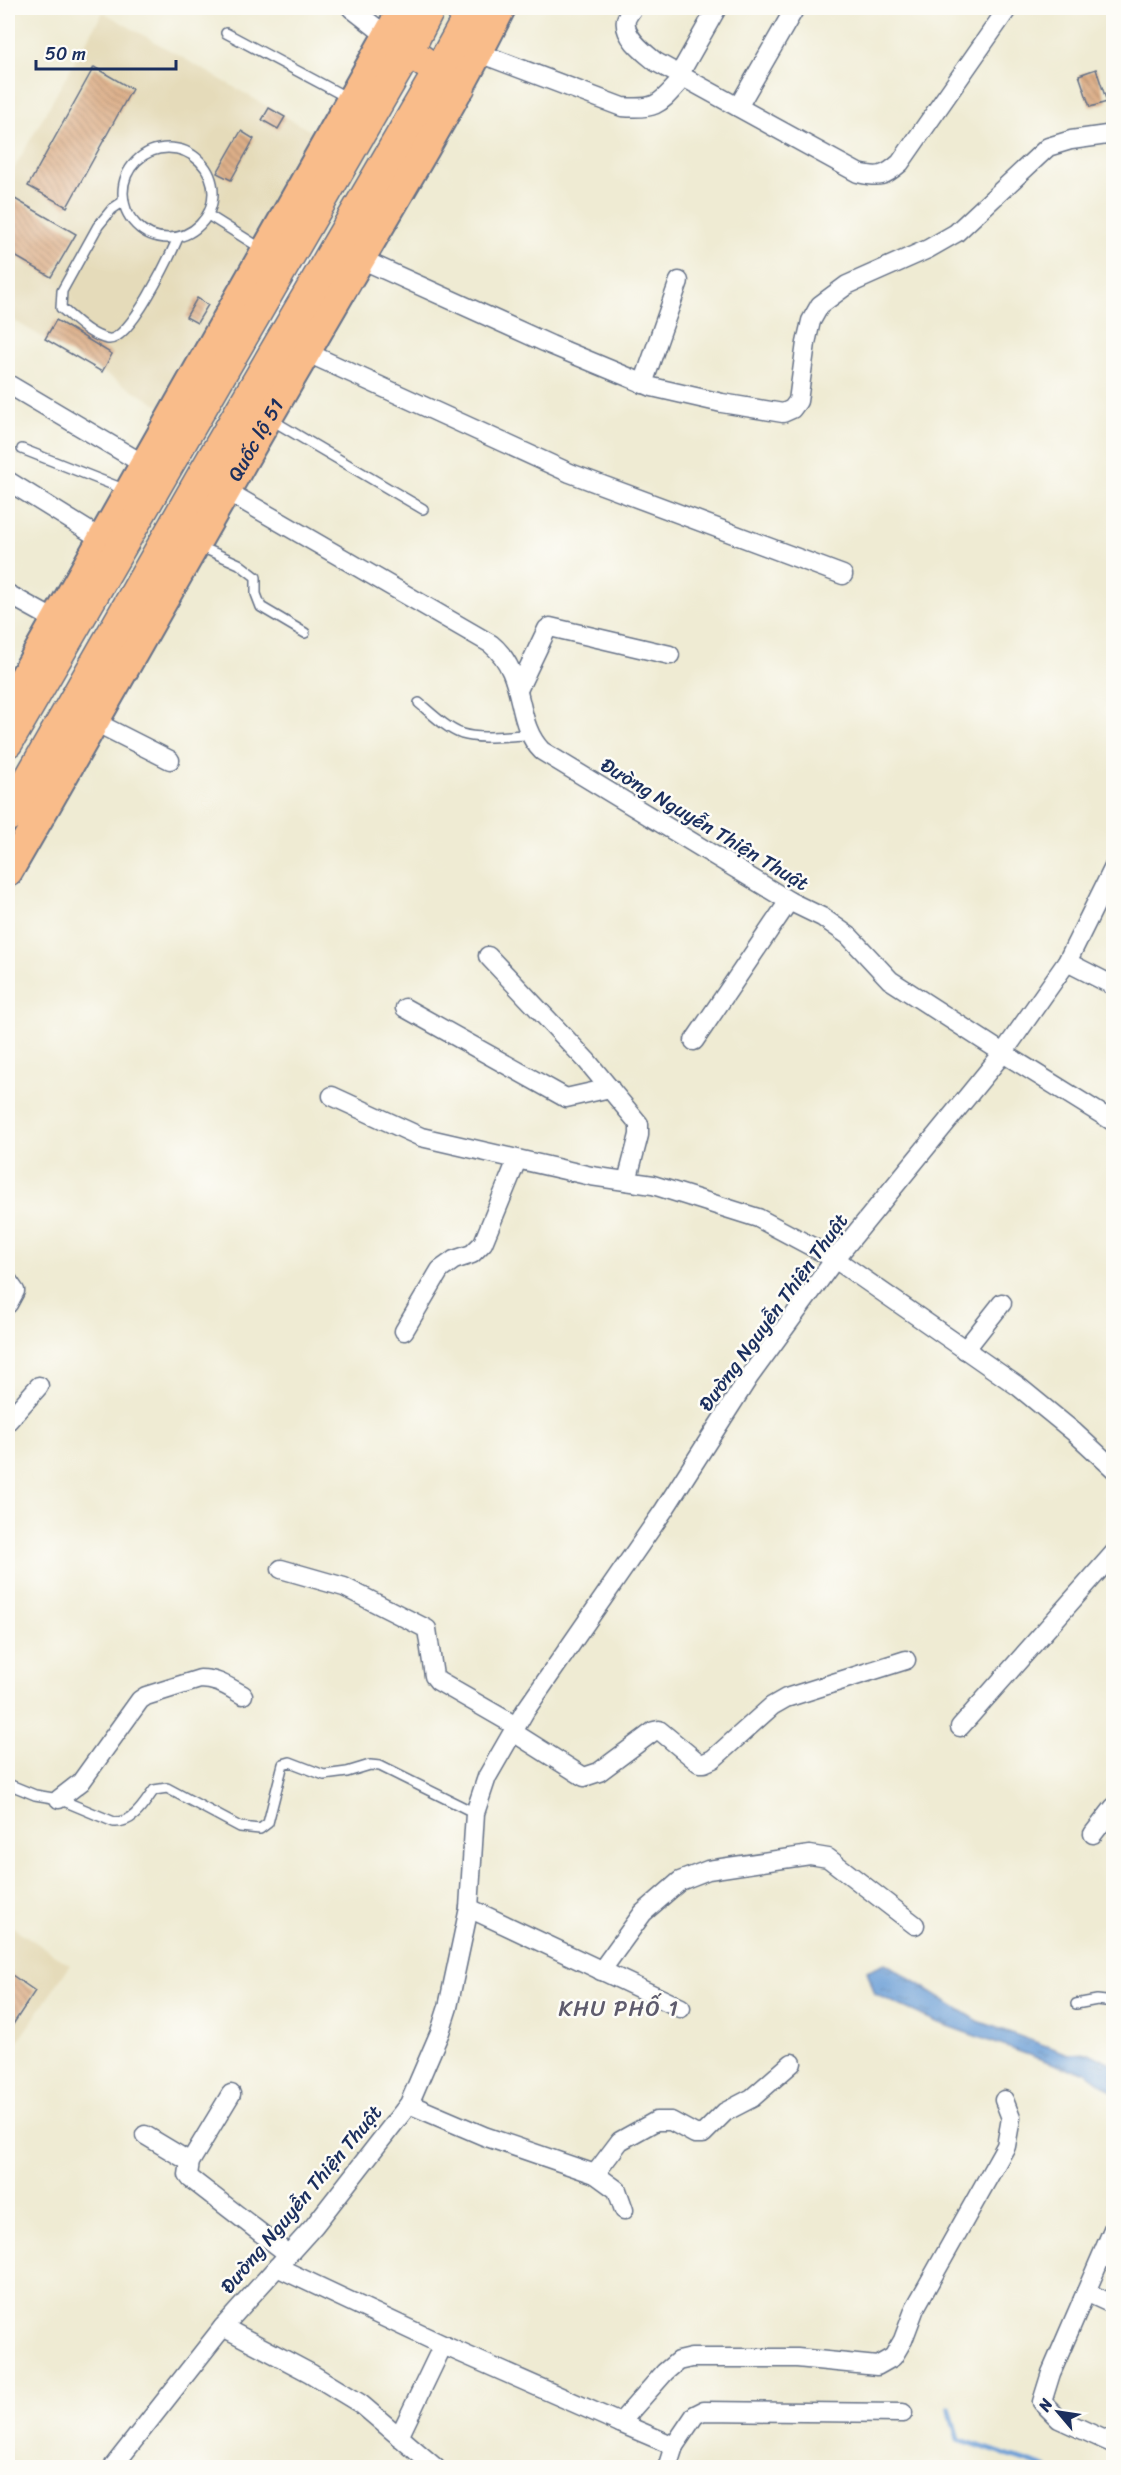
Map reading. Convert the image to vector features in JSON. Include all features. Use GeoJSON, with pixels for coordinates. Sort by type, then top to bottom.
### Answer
{"type":"FeatureCollection","features":[{"type":"Feature","properties":{"kind":"highway"},"geometry":{"type":"LineString","coordinates":[[8,742],[63,625],[398,44],[430,8]]}},
{"type":"Feature","properties":{"kind":"highway","name":"Quốc lộ 51"},"geometry":{"type":"LineString","coordinates":[[8,816],[214,484],[449,79],[473,8]]}},
{"type":"Feature","properties":{"kind":"highway"},"geometry":{"type":"LineString","coordinates":[[398,44],[449,79]]}},
{"type":"Feature","properties":{"kind":"main road"},"geometry":{"type":"LineString","coordinates":[[8,705],[63,625],[103,540],[130,491],[275,257],[352,100],[398,44],[403,8]]}},
{"type":"Feature","properties":{"kind":"main road","name":"Quốc lộ 51"},"geometry":{"type":"LineString","coordinates":[[449,79],[479,53],[501,8]]}},
{"type":"Feature","properties":{"kind":"main road","name":"Quốc lộ 51"},"geometry":{"type":"LineString","coordinates":[[8,872],[197,544],[214,484],[268,418],[293,347]]}},
{"type":"Feature","properties":{"kind":"street"},"geometry":{"type":"LineString","coordinates":[[351,8],[398,44]]}},
{"type":"Feature","properties":{"kind":"street"},"geometry":{"type":"LineString","coordinates":[[633,8],[626,20],[632,38],[656,62],[858,173],[872,177],[886,175],[900,163],[1008,8]]}},
{"type":"Feature","properties":{"kind":"street"},"geometry":{"type":"LineString","coordinates":[[479,53],[622,107],[642,109],[659,104],[681,76],[717,8]]}},
{"type":"Feature","properties":{"kind":"street"},"geometry":{"type":"LineString","coordinates":[[738,107],[795,8]]}},
{"type":"Feature","properties":{"kind":"street"},"geometry":{"type":"LineString","coordinates":[[348,253],[643,384],[722,403],[783,412],[792,409],[798,401],[811,321],[820,304],[847,285],[928,249],[956,233],[1048,147],[1071,140],[1113,134]]}},
{"type":"Feature","properties":{"kind":"street"},"geometry":{"type":"LineString","coordinates":[[643,384],[679,281]]}},
{"type":"Feature","properties":{"kind":"street"},"geometry":{"type":"LineString","coordinates":[[293,347],[570,473],[843,575]]}},
{"type":"Feature","properties":{"kind":"street"},"geometry":{"type":"LineString","coordinates":[[8,384],[145,465]]}},
{"type":"Feature","properties":{"kind":"street"},"geometry":{"type":"LineString","coordinates":[[8,481],[103,540]]}},
{"type":"Feature","properties":{"kind":"street","name":"Đường Nguyễn Thiện Thuật"},"geometry":{"type":"LineString","coordinates":[[112,2468],[223,2327],[283,2261],[354,2176],[409,2104],[440,2032],[448,2007],[469,1908],[475,1813],[488,1777],[514,1729],[664,1510],[749,1377],[835,1259],[1003,1053],[890,980],[849,936],[822,917],[789,901],[555,761],[537,747],[530,735],[512,670],[504,655],[491,644],[214,484]]}},
{"type":"Feature","properties":{"kind":"street"},"geometry":{"type":"LineString","coordinates":[[8,594],[63,625]]}},
{"type":"Feature","properties":{"kind":"street"},"geometry":{"type":"LineString","coordinates":[[518,690],[550,627],[670,655]]}},
{"type":"Feature","properties":{"kind":"street"},"geometry":{"type":"LineString","coordinates":[[95,722],[170,760]]}},
{"type":"Feature","properties":{"kind":"street"},"geometry":{"type":"LineString","coordinates":[[1113,867],[1067,962],[1003,1053],[1113,1122]]}},
{"type":"Feature","properties":{"kind":"street"},"geometry":{"type":"LineString","coordinates":[[694,1041],[789,901]]}},
{"type":"Feature","properties":{"kind":"street"},"geometry":{"type":"LineString","coordinates":[[488,956],[551,1021],[639,1124],[639,1135],[627,1181]]}},
{"type":"Feature","properties":{"kind":"street"},"geometry":{"type":"LineString","coordinates":[[1067,962],[1113,986]]}},
{"type":"Feature","properties":{"kind":"street"},"geometry":{"type":"LineString","coordinates":[[405,1008],[566,1098],[610,1088]]}},
{"type":"Feature","properties":{"kind":"street"},"geometry":{"type":"LineString","coordinates":[[332,1096],[421,1137],[517,1160],[652,1185],[758,1218],[835,1259],[1019,1387],[1074,1432],[1113,1469]]}},
{"type":"Feature","properties":{"kind":"street"},"geometry":{"type":"LineString","coordinates":[[404,1331],[440,1270],[454,1260],[472,1254],[483,1243],[517,1160]]}},
{"type":"Feature","properties":{"kind":"street"},"geometry":{"type":"LineString","coordinates":[[8,1281],[15,1291],[8,1304]]}},
{"type":"Feature","properties":{"kind":"street"},"geometry":{"type":"LineString","coordinates":[[965,1350],[1002,1303]]}},
{"type":"Feature","properties":{"kind":"street"},"geometry":{"type":"LineString","coordinates":[[8,1421],[39,1386]]}},
{"type":"Feature","properties":{"kind":"street"},"geometry":{"type":"LineString","coordinates":[[960,1727],[1113,1553]]}},
{"type":"Feature","properties":{"kind":"street"},"geometry":{"type":"LineString","coordinates":[[281,1569],[344,1587],[427,1629],[434,1676],[438,1681],[584,1777],[599,1772],[654,1731],[660,1730],[699,1763],[704,1763],[713,1759],[772,1706],[786,1698],[906,1660]]}},
{"type":"Feature","properties":{"kind":"street"},"geometry":{"type":"LineString","coordinates":[[58,1799],[81,1782],[140,1700],[146,1696],[200,1679],[217,1680],[243,1695]]}},
{"type":"Feature","properties":{"kind":"street"},"geometry":{"type":"LineString","coordinates":[[1093,1834],[1113,1807]]}},
{"type":"Feature","properties":{"kind":"street"},"geometry":{"type":"LineString","coordinates":[[601,1971],[643,1913],[680,1881],[708,1870],[799,1856],[818,1855],[828,1858],[915,1925]]}},
{"type":"Feature","properties":{"kind":"street"},"geometry":{"type":"LineString","coordinates":[[469,1908],[681,2008]]}},
{"type":"Feature","properties":{"kind":"street"},"geometry":{"type":"LineString","coordinates":[[595,2174],[620,2140],[656,2121],[671,2121],[695,2134],[703,2134],[725,2112],[752,2098],[792,2063]]}},
{"type":"Feature","properties":{"kind":"street"},"geometry":{"type":"LineString","coordinates":[[231,2094],[190,2162],[188,2175],[283,2261],[443,2345],[674,2446]]}},
{"type":"Feature","properties":{"kind":"street"},"geometry":{"type":"LineString","coordinates":[[620,2423],[630,2409],[678,2361],[691,2358],[797,2358],[877,2366],[893,2357],[903,2340],[915,2308],[1006,2146],[1011,2118],[1004,2100]]}},
{"type":"Feature","properties":{"kind":"street"},"geometry":{"type":"LineString","coordinates":[[409,2104],[484,2136],[595,2174],[616,2190],[624,2210]]}},
{"type":"Feature","properties":{"kind":"street"},"geometry":{"type":"LineString","coordinates":[[145,2135],[190,2162]]}},
{"type":"Feature","properties":{"kind":"street"},"geometry":{"type":"LineString","coordinates":[[1113,2227],[1051,2373],[1042,2402],[1059,2420],[1113,2444]]}},
{"type":"Feature","properties":{"kind":"street"},"geometry":{"type":"LineString","coordinates":[[1086,2292],[1113,2305]]}},
{"type":"Feature","properties":{"kind":"street"},"geometry":{"type":"LineString","coordinates":[[223,2327],[350,2396],[436,2468]]}},
{"type":"Feature","properties":{"kind":"street"},"geometry":{"type":"LineString","coordinates":[[399,2437],[443,2345]]}},
{"type":"Feature","properties":{"kind":"street"},"geometry":{"type":"LineString","coordinates":[[667,2468],[674,2446],[693,2418],[703,2410],[903,2413]]}},
{"type":"Feature","properties":{"kind":"lane"},"geometry":{"type":"LineString","coordinates":[[226,33],[352,100]]}},
{"type":"Feature","properties":{"kind":"lane"},"geometry":{"type":"LineString","coordinates":[[171,148],[190,153],[205,166],[213,183],[214,194],[208,215],[196,230],[178,238],[159,238],[141,230],[129,215],[124,201],[126,178],[136,161],[152,151],[171,148]]}},
{"type":"Feature","properties":{"kind":"lane"},"geometry":{"type":"LineString","coordinates":[[124,201],[112,209],[98,226],[62,291],[61,308],[94,334],[110,340],[119,337],[129,326],[169,259],[178,238]]}},
{"type":"Feature","properties":{"kind":"lane"},"geometry":{"type":"LineString","coordinates":[[208,215],[275,257]]}},
{"type":"Feature","properties":{"kind":"lane"},"geometry":{"type":"LineString","coordinates":[[268,418],[423,509]]}},
{"type":"Feature","properties":{"kind":"lane"},"geometry":{"type":"LineString","coordinates":[[22,449],[130,491]]}},
{"type":"Feature","properties":{"kind":"lane"},"geometry":{"type":"LineString","coordinates":[[197,544],[239,564],[256,577],[258,586],[256,594],[261,607],[305,633]]}},
{"type":"Feature","properties":{"kind":"lane"},"geometry":{"type":"LineString","coordinates":[[419,703],[444,724],[462,734],[530,735]]}},
{"type":"Feature","properties":{"kind":"lane"},"geometry":{"type":"LineString","coordinates":[[8,1784],[27,1792],[58,1799],[114,1822],[124,1822],[134,1816],[154,1790],[166,1788],[240,1827],[260,1828],[268,1823],[281,1767],[290,1762],[324,1775],[347,1772],[370,1765],[380,1766],[475,1813]]}},
{"type":"Feature","properties":{"kind":"lane"},"geometry":{"type":"LineString","coordinates":[[1076,2004],[1097,2000],[1113,2002]]}},
{"type":"Feature","properties":{"kind":"shaded area"},"geometry":{"type":"Polygon","coordinates":[[[103,12],[319,136],[165,409],[8,317],[8,179],[103,12]]]}},
{"type":"Feature","properties":{"kind":"shaded area"},"geometry":{"type":"Polygon","coordinates":[[[8,1924],[70,1965],[8,2056],[8,1924]]]}},
{"type":"Feature","properties":{"kind":"water"},"geometry":{"type":"Polygon","coordinates":[[[885,1963],[978,2021],[1068,2054],[1089,2053],[1113,2065],[1113,2092],[1086,2072],[1071,2070],[939,2023],[875,1994],[867,1971],[885,1963]]]}},
{"type":"Feature","properties":{"kind":"building"},"geometry":{"type":"Polygon","coordinates":[[[94,67],[132,89],[67,207],[28,186],[94,67]]]}},
{"type":"Feature","properties":{"kind":"building"},"geometry":{"type":"Polygon","coordinates":[[[1096,69],[1107,102],[1090,107],[1079,75],[1096,69]]]}},
{"type":"Feature","properties":{"kind":"building"},"geometry":{"type":"Polygon","coordinates":[[[269,108],[285,117],[278,129],[262,120],[269,108]]]}},
{"type":"Feature","properties":{"kind":"building"},"geometry":{"type":"Polygon","coordinates":[[[241,131],[254,139],[231,180],[217,173],[241,131]]]}},
{"type":"Feature","properties":{"kind":"building"},"geometry":{"type":"Polygon","coordinates":[[[8,195],[76,234],[51,277],[8,252],[8,195]]]}},
{"type":"Feature","properties":{"kind":"building"},"geometry":{"type":"Polygon","coordinates":[[[197,298],[208,305],[197,323],[186,317],[197,298]]]}},
{"type":"Feature","properties":{"kind":"building"},"geometry":{"type":"Polygon","coordinates":[[[56,320],[112,354],[102,372],[45,339],[56,320]]]}},
{"type":"Feature","properties":{"kind":"building"},"geometry":{"type":"Polygon","coordinates":[[[9,1973],[35,1991],[8,2032],[8,1976],[9,1973]]]}},
{"type":"Feature","properties":{"kind":"waterway"},"geometry":{"type":"LineString","coordinates":[[949,2408],[958,2439],[1046,2468]]}},
{"type":"Feature","properties":{"kind":"district","name":"KHU PHỐ 1"},"geometry":{"type":"Point","coordinates":[619,2008]}}]}
